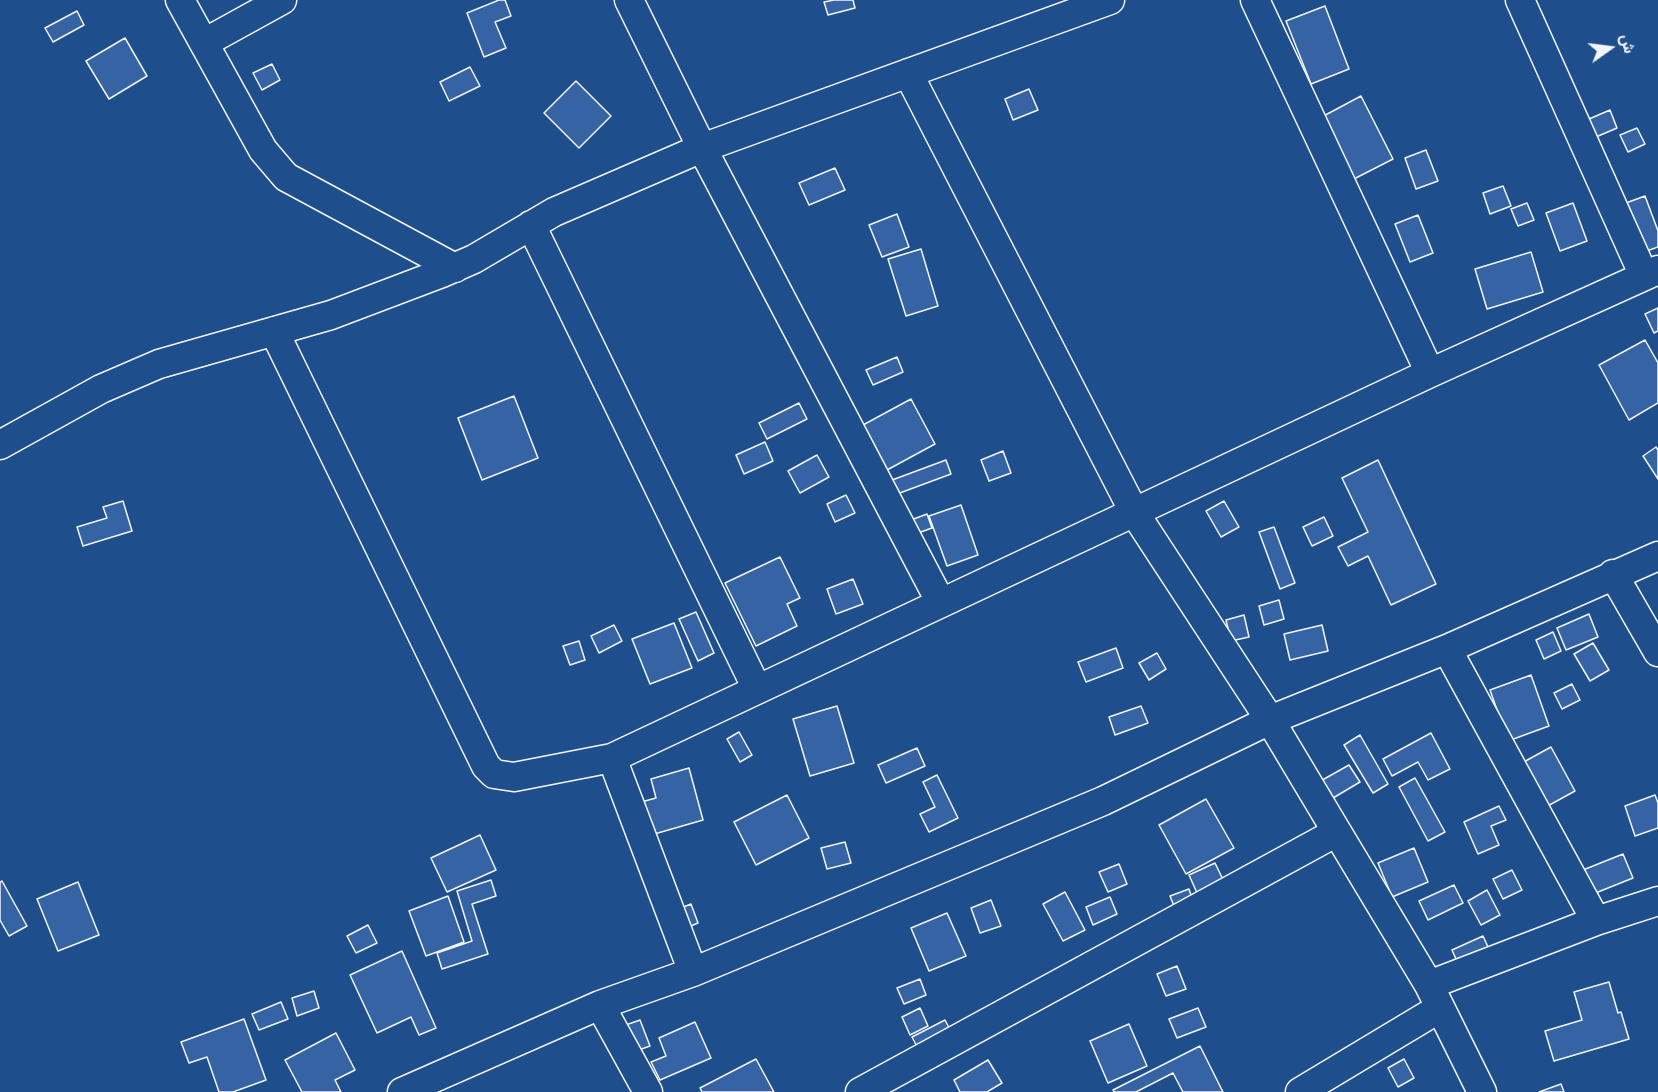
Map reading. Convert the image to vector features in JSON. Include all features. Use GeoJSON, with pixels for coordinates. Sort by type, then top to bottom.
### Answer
{"type":"FeatureCollection","features":[{"type":"Feature","properties":{"kind":"street"},"geometry":{"type":"LineString","coordinates":[[180,0],[263,150],[286,177],[455,268]]}},
{"type":"Feature","properties":{"kind":"street"},"geometry":{"type":"LineString","coordinates":[[204,43],[282,0]]}},
{"type":"Feature","properties":{"kind":"street"},"geometry":{"type":"LineString","coordinates":[[629,0],[702,148],[941,603]]}},
{"type":"Feature","properties":{"kind":"street"},"geometry":{"type":"LineString","coordinates":[[0,445],[101,389],[135,373],[159,364],[331,315],[455,268],[554,212],[702,148],[908,73],[1043,11],[1110,0]]}},
{"type":"Feature","properties":{"kind":"street"},"geometry":{"type":"LineString","coordinates":[[1255,0],[1430,373]]}},
{"type":"Feature","properties":{"kind":"street"},"geometry":{"type":"LineString","coordinates":[[273,331],[486,766],[494,774],[514,777],[612,758],[1430,373],[1651,273],[1520,0]]}},
{"type":"Feature","properties":{"kind":"street"},"geometry":{"type":"LineString","coordinates":[[908,73],[1134,512],[1270,720],[1434,997],[1482,1092]]}},
{"type":"Feature","properties":{"kind":"street"},"geometry":{"type":"LineString","coordinates":[[531,225],[757,689]]}},
{"type":"Feature","properties":{"kind":"street"},"geometry":{"type":"LineString","coordinates":[[402,1092],[600,1005],[693,972],[1103,801],[1270,720],[1447,649],[1658,556]]}},
{"type":"Feature","properties":{"kind":"street"},"geometry":{"type":"LineString","coordinates":[[1613,574],[1658,652]]}},
{"type":"Feature","properties":{"kind":"street"},"geometry":{"type":"LineString","coordinates":[[1447,649],[1596,921]]}},
{"type":"Feature","properties":{"kind":"street"},"geometry":{"type":"LineString","coordinates":[[612,758],[693,972]]}},
{"type":"Feature","properties":{"kind":"street"},"geometry":{"type":"LineString","coordinates":[[860,1092],[1337,832]]}},
{"type":"Feature","properties":{"kind":"street"},"geometry":{"type":"LineString","coordinates":[[1300,1092],[1434,997],[1596,921],[1658,901]]}},
{"type":"Feature","properties":{"kind":"street"},"geometry":{"type":"LineString","coordinates":[[600,1005],[648,1092]]}},
{"type":"Feature","properties":{"kind":"building"},"geometry":{"type":"Polygon","coordinates":[[[499,0],[505,0],[511,16],[495,22],[506,48],[484,57],[467,13],[499,0]]]}},
{"type":"Feature","properties":{"kind":"building"},"geometry":{"type":"Polygon","coordinates":[[[853,0],[855,8],[828,15],[824,2],[853,0]]]}},
{"type":"Feature","properties":{"kind":"building"},"geometry":{"type":"Polygon","coordinates":[[[1325,6],[1349,69],[1311,84],[1286,21],[1325,6]]]}},
{"type":"Feature","properties":{"kind":"building"},"geometry":{"type":"Polygon","coordinates":[[[77,11],[84,25],[53,42],[45,28],[77,11]]]}},
{"type":"Feature","properties":{"kind":"building"},"geometry":{"type":"Polygon","coordinates":[[[125,38],[147,76],[109,99],[86,61],[125,38]]]}},
{"type":"Feature","properties":{"kind":"building"},"geometry":{"type":"Polygon","coordinates":[[[272,64],[280,80],[262,90],[253,73],[272,64]]]}},
{"type":"Feature","properties":{"kind":"building"},"geometry":{"type":"Polygon","coordinates":[[[470,67],[480,86],[449,101],[440,82],[470,67]]]}},
{"type":"Feature","properties":{"kind":"building"},"geometry":{"type":"Polygon","coordinates":[[[576,81],[611,116],[579,148],[544,113],[576,81]]]}},
{"type":"Feature","properties":{"kind":"building"},"geometry":{"type":"Polygon","coordinates":[[[1029,89],[1038,110],[1013,120],[1005,99],[1029,89]]]}},
{"type":"Feature","properties":{"kind":"building"},"geometry":{"type":"Polygon","coordinates":[[[1361,96],[1393,159],[1350,181],[1318,119],[1361,96]]]}},
{"type":"Feature","properties":{"kind":"building"},"geometry":{"type":"Polygon","coordinates":[[[1610,110],[1617,128],[1596,137],[1589,119],[1610,110]]]}},
{"type":"Feature","properties":{"kind":"building"},"geometry":{"type":"Polygon","coordinates":[[[1637,128],[1645,144],[1628,152],[1620,135],[1637,128]]]}},
{"type":"Feature","properties":{"kind":"building"},"geometry":{"type":"Polygon","coordinates":[[[1426,150],[1438,181],[1416,189],[1405,158],[1426,150]]]}},
{"type":"Feature","properties":{"kind":"building"},"geometry":{"type":"Polygon","coordinates":[[[835,168],[845,190],[809,205],[799,183],[835,168]]]}},
{"type":"Feature","properties":{"kind":"building"},"geometry":{"type":"Polygon","coordinates":[[[1503,186],[1511,206],[1490,214],[1483,193],[1503,186]]]}},
{"type":"Feature","properties":{"kind":"building"},"geometry":{"type":"Polygon","coordinates":[[[1645,196],[1658,231],[1658,247],[1644,252],[1626,203],[1645,196]]]}},
{"type":"Feature","properties":{"kind":"building"},"geometry":{"type":"Polygon","coordinates":[[[1527,203],[1534,220],[1518,226],[1511,209],[1527,203]]]}},
{"type":"Feature","properties":{"kind":"building"},"geometry":{"type":"Polygon","coordinates":[[[1573,203],[1587,241],[1560,251],[1546,213],[1573,203]]]}},
{"type":"Feature","properties":{"kind":"building"},"geometry":{"type":"Polygon","coordinates":[[[897,214],[909,247],[882,257],[869,225],[897,214]]]}},
{"type":"Feature","properties":{"kind":"building"},"geometry":{"type":"Polygon","coordinates":[[[1418,215],[1433,253],[1410,262],[1395,224],[1418,215]]]}},
{"type":"Feature","properties":{"kind":"building"},"geometry":{"type":"Polygon","coordinates":[[[921,249],[938,306],[906,316],[888,259],[921,249]]]}},
{"type":"Feature","properties":{"kind":"building"},"geometry":{"type":"Polygon","coordinates":[[[1531,252],[1543,292],[1487,309],[1475,269],[1531,252]]]}},
{"type":"Feature","properties":{"kind":"building"},"geometry":{"type":"Polygon","coordinates":[[[1658,308],[1658,331],[1654,333],[1645,314],[1658,308]]]}},
{"type":"Feature","properties":{"kind":"building"},"geometry":{"type":"Polygon","coordinates":[[[1645,340],[1658,363],[1658,403],[1629,420],[1599,365],[1645,340]]]}},
{"type":"Feature","properties":{"kind":"building"},"geometry":{"type":"Polygon","coordinates":[[[897,357],[903,372],[873,385],[866,370],[897,357]]]}},
{"type":"Feature","properties":{"kind":"building"},"geometry":{"type":"Polygon","coordinates":[[[514,396],[538,458],[482,480],[458,418],[514,396]]]}},
{"type":"Feature","properties":{"kind":"building"},"geometry":{"type":"Polygon","coordinates":[[[911,399],[935,444],[887,470],[863,425],[911,399]]]}},
{"type":"Feature","properties":{"kind":"building"},"geometry":{"type":"Polygon","coordinates":[[[799,403],[807,419],[767,439],[759,423],[799,403]]]}},
{"type":"Feature","properties":{"kind":"building"},"geometry":{"type":"Polygon","coordinates":[[[765,442],[773,461],[744,474],[736,455],[765,442]]]}},
{"type":"Feature","properties":{"kind":"building"},"geometry":{"type":"Polygon","coordinates":[[[1656,447],[1658,450],[1658,479],[1643,456],[1656,447]]]}},
{"type":"Feature","properties":{"kind":"building"},"geometry":{"type":"Polygon","coordinates":[[[1003,451],[1011,473],[989,481],[981,460],[1003,451]]]}},
{"type":"Feature","properties":{"kind":"building"},"geometry":{"type":"Polygon","coordinates":[[[817,455],[829,477],[800,493],[788,471],[817,455]]]}},
{"type":"Feature","properties":{"kind":"building"},"geometry":{"type":"Polygon","coordinates":[[[946,460],[951,474],[889,497],[884,483],[946,460]]]}},
{"type":"Feature","properties":{"kind":"building"},"geometry":{"type":"Polygon","coordinates":[[[1378,460],[1436,584],[1391,605],[1368,556],[1348,566],[1338,547],[1368,532],[1342,478],[1378,460]]]}},
{"type":"Feature","properties":{"kind":"building"},"geometry":{"type":"Polygon","coordinates":[[[846,495],[855,513],[835,522],[827,504],[846,495]]]}},
{"type":"Feature","properties":{"kind":"building"},"geometry":{"type":"Polygon","coordinates":[[[123,501],[132,531],[83,546],[77,527],[107,518],[103,507],[123,501]]]}},
{"type":"Feature","properties":{"kind":"building"},"geometry":{"type":"Polygon","coordinates":[[[1224,501],[1239,527],[1221,537],[1206,511],[1224,501]]]}},
{"type":"Feature","properties":{"kind":"building"},"geometry":{"type":"Polygon","coordinates":[[[961,505],[978,555],[947,566],[929,516],[961,505]]]}},
{"type":"Feature","properties":{"kind":"building"},"geometry":{"type":"Polygon","coordinates":[[[927,514],[932,528],[907,537],[903,523],[927,514]]]}},
{"type":"Feature","properties":{"kind":"building"},"geometry":{"type":"Polygon","coordinates":[[[1324,517],[1333,536],[1312,546],[1303,527],[1324,517]]]}},
{"type":"Feature","properties":{"kind":"building"},"geometry":{"type":"Polygon","coordinates":[[[1274,527],[1295,583],[1280,589],[1259,532],[1274,527]]]}},
{"type":"Feature","properties":{"kind":"building"},"geometry":{"type":"Polygon","coordinates":[[[780,557],[800,598],[787,604],[797,626],[756,646],[725,583],[780,557]]]}},
{"type":"Feature","properties":{"kind":"building"},"geometry":{"type":"Polygon","coordinates":[[[853,579],[863,604],[836,614],[827,589],[853,579]]]}},
{"type":"Feature","properties":{"kind":"building"},"geometry":{"type":"Polygon","coordinates":[[[1279,600],[1284,619],[1264,625],[1259,606],[1279,600]]]}},
{"type":"Feature","properties":{"kind":"building"},"geometry":{"type":"Polygon","coordinates":[[[696,612],[714,653],[698,661],[679,619],[696,612]]]}},
{"type":"Feature","properties":{"kind":"building"},"geometry":{"type":"Polygon","coordinates":[[[1589,614],[1598,637],[1566,650],[1557,628],[1589,614]]]}},
{"type":"Feature","properties":{"kind":"building"},"geometry":{"type":"Polygon","coordinates":[[[1244,615],[1249,637],[1231,641],[1226,620],[1244,615]]]}},
{"type":"Feature","properties":{"kind":"building"},"geometry":{"type":"Polygon","coordinates":[[[674,623],[692,668],[650,684],[632,639],[674,623]]]}},
{"type":"Feature","properties":{"kind":"building"},"geometry":{"type":"Polygon","coordinates":[[[614,625],[622,641],[599,653],[591,636],[614,625]]]}},
{"type":"Feature","properties":{"kind":"building"},"geometry":{"type":"Polygon","coordinates":[[[1322,625],[1328,651],[1290,660],[1284,634],[1322,625]]]}},
{"type":"Feature","properties":{"kind":"building"},"geometry":{"type":"Polygon","coordinates":[[[1553,632],[1561,651],[1544,659],[1536,640],[1553,632]]]}},
{"type":"Feature","properties":{"kind":"building"},"geometry":{"type":"Polygon","coordinates":[[[579,641],[585,660],[570,665],[563,646],[579,641]]]}},
{"type":"Feature","properties":{"kind":"building"},"geometry":{"type":"Polygon","coordinates":[[[1593,643],[1609,670],[1590,681],[1574,654],[1593,643]]]}},
{"type":"Feature","properties":{"kind":"building"},"geometry":{"type":"Polygon","coordinates":[[[1116,648],[1123,668],[1086,682],[1078,662],[1116,648]]]}},
{"type":"Feature","properties":{"kind":"building"},"geometry":{"type":"Polygon","coordinates":[[[1157,653],[1166,669],[1149,680],[1139,663],[1157,653]]]}},
{"type":"Feature","properties":{"kind":"building"},"geometry":{"type":"Polygon","coordinates":[[[1531,675],[1549,726],[1508,741],[1490,690],[1531,675]]]}},
{"type":"Feature","properties":{"kind":"building"},"geometry":{"type":"Polygon","coordinates":[[[1572,684],[1580,700],[1562,709],[1554,693],[1572,684]]]}},
{"type":"Feature","properties":{"kind":"building"},"geometry":{"type":"Polygon","coordinates":[[[837,706],[854,763],[810,776],[793,719],[837,706]]]}},
{"type":"Feature","properties":{"kind":"building"},"geometry":{"type":"Polygon","coordinates":[[[1141,706],[1148,723],[1115,735],[1109,717],[1141,706]]]}},
{"type":"Feature","properties":{"kind":"building"},"geometry":{"type":"Polygon","coordinates":[[[739,732],[752,755],[740,762],[727,739],[739,732]]]}},
{"type":"Feature","properties":{"kind":"building"},"geometry":{"type":"Polygon","coordinates":[[[1431,733],[1450,769],[1428,780],[1418,762],[1392,776],[1383,759],[1431,733]]]}},
{"type":"Feature","properties":{"kind":"building"},"geometry":{"type":"Polygon","coordinates":[[[1360,735],[1388,784],[1373,793],[1344,745],[1360,735]]]}},
{"type":"Feature","properties":{"kind":"building"},"geometry":{"type":"Polygon","coordinates":[[[1551,747],[1575,791],[1544,808],[1520,764],[1551,747]]]}},
{"type":"Feature","properties":{"kind":"building"},"geometry":{"type":"Polygon","coordinates":[[[917,748],[925,766],[886,783],[878,765],[917,748]]]}},
{"type":"Feature","properties":{"kind":"building"},"geometry":{"type":"Polygon","coordinates":[[[1349,765],[1360,782],[1328,801],[1317,783],[1349,765]]]}},
{"type":"Feature","properties":{"kind":"building"},"geometry":{"type":"Polygon","coordinates":[[[689,768],[703,820],[644,837],[634,804],[656,798],[651,779],[689,768]]]}},
{"type":"Feature","properties":{"kind":"building"},"geometry":{"type":"Polygon","coordinates":[[[937,775],[958,818],[929,832],[920,814],[935,807],[923,782],[937,775]]]}},
{"type":"Feature","properties":{"kind":"building"},"geometry":{"type":"Polygon","coordinates":[[[1415,778],[1445,832],[1428,841],[1399,787],[1415,778]]]}},
{"type":"Feature","properties":{"kind":"building"},"geometry":{"type":"Polygon","coordinates":[[[787,795],[809,838],[756,865],[734,822],[787,795]]]}},
{"type":"Feature","properties":{"kind":"building"},"geometry":{"type":"Polygon","coordinates":[[[1655,795],[1658,803],[1658,828],[1635,836],[1625,806],[1655,795]]]}},
{"type":"Feature","properties":{"kind":"building"},"geometry":{"type":"Polygon","coordinates":[[[1206,799],[1234,848],[1186,874],[1159,825],[1206,799]]]}},
{"type":"Feature","properties":{"kind":"building"},"geometry":{"type":"Polygon","coordinates":[[[1499,806],[1506,820],[1491,826],[1499,845],[1478,854],[1464,822],[1499,806]]]}},
{"type":"Feature","properties":{"kind":"building"},"geometry":{"type":"Polygon","coordinates":[[[480,835],[496,870],[447,892],[431,858],[480,835]]]}},
{"type":"Feature","properties":{"kind":"building"},"geometry":{"type":"Polygon","coordinates":[[[845,842],[851,863],[827,869],[821,848],[845,842]]]}},
{"type":"Feature","properties":{"kind":"building"},"geometry":{"type":"Polygon","coordinates":[[[1414,848],[1428,882],[1392,897],[1378,863],[1414,848]]]}},
{"type":"Feature","properties":{"kind":"building"},"geometry":{"type":"Polygon","coordinates":[[[1623,854],[1633,878],[1593,894],[1583,870],[1623,854]]]}},
{"type":"Feature","properties":{"kind":"building"},"geometry":{"type":"Polygon","coordinates":[[[1215,863],[1229,892],[1202,904],[1189,875],[1215,863]]]}},
{"type":"Feature","properties":{"kind":"building"},"geometry":{"type":"Polygon","coordinates":[[[1119,864],[1127,884],[1108,892],[1099,872],[1119,864]]]}},
{"type":"Feature","properties":{"kind":"building"},"geometry":{"type":"Polygon","coordinates":[[[1512,870],[1522,890],[1503,899],[1493,879],[1512,870]]]}},
{"type":"Feature","properties":{"kind":"building"},"geometry":{"type":"Polygon","coordinates":[[[491,880],[496,896],[472,904],[488,954],[442,969],[437,953],[472,941],[457,891],[491,880]]]}},
{"type":"Feature","properties":{"kind":"building"},"geometry":{"type":"Polygon","coordinates":[[[2,881],[27,926],[9,936],[0,920],[0,882],[2,881]]]}},
{"type":"Feature","properties":{"kind":"building"},"geometry":{"type":"Polygon","coordinates":[[[78,882],[99,935],[58,951],[37,899],[78,882]]]}},
{"type":"Feature","properties":{"kind":"building"},"geometry":{"type":"Polygon","coordinates":[[[1454,885],[1463,903],[1428,920],[1419,901],[1454,885]]]}},
{"type":"Feature","properties":{"kind":"building"},"geometry":{"type":"Polygon","coordinates":[[[1189,889],[1196,910],[1178,916],[1170,896],[1189,889]]]}},
{"type":"Feature","properties":{"kind":"building"},"geometry":{"type":"Polygon","coordinates":[[[1487,890],[1500,915],[1481,925],[1468,901],[1487,890]]]}},
{"type":"Feature","properties":{"kind":"building"},"geometry":{"type":"Polygon","coordinates":[[[1065,892],[1085,930],[1063,941],[1043,904],[1065,892]]]}},
{"type":"Feature","properties":{"kind":"building"},"geometry":{"type":"Polygon","coordinates":[[[448,896],[464,942],[426,956],[409,911],[448,896]]]}},
{"type":"Feature","properties":{"kind":"building"},"geometry":{"type":"Polygon","coordinates":[[[1110,897],[1117,914],[1093,925],[1086,907],[1110,897]]]}},
{"type":"Feature","properties":{"kind":"building"},"geometry":{"type":"Polygon","coordinates":[[[991,900],[1001,926],[980,933],[971,908],[991,900]]]}},
{"type":"Feature","properties":{"kind":"building"},"geometry":{"type":"Polygon","coordinates":[[[691,904],[698,923],[681,930],[673,911],[691,904]]]}},
{"type":"Feature","properties":{"kind":"building"},"geometry":{"type":"Polygon","coordinates":[[[947,913],[966,956],[929,971],[911,928],[947,913]]]}},
{"type":"Feature","properties":{"kind":"building"},"geometry":{"type":"Polygon","coordinates":[[[368,925],[377,943],[356,953],[347,936],[368,925]]]}},
{"type":"Feature","properties":{"kind":"building"},"geometry":{"type":"Polygon","coordinates":[[[1483,936],[1494,960],[1463,975],[1452,950],[1483,936]]]}},
{"type":"Feature","properties":{"kind":"building"},"geometry":{"type":"Polygon","coordinates":[[[402,951],[436,1028],[419,1035],[411,1017],[377,1033],[350,975],[402,951]]]}},
{"type":"Feature","properties":{"kind":"building"},"geometry":{"type":"Polygon","coordinates":[[[1177,966],[1186,989],[1166,996],[1157,974],[1177,966]]]}},
{"type":"Feature","properties":{"kind":"building"},"geometry":{"type":"Polygon","coordinates":[[[920,979],[926,995],[904,1004],[897,988],[920,979]]]}},
{"type":"Feature","properties":{"kind":"building"},"geometry":{"type":"Polygon","coordinates":[[[1609,982],[1629,1039],[1554,1061],[1545,1031],[1582,1020],[1574,992],[1609,982]]]}},
{"type":"Feature","properties":{"kind":"building"},"geometry":{"type":"Polygon","coordinates":[[[314,991],[319,1008],[297,1016],[292,998],[314,991]]]}},
{"type":"Feature","properties":{"kind":"building"},"geometry":{"type":"Polygon","coordinates":[[[281,1002],[288,1019],[259,1030],[252,1014],[281,1002]]]}},
{"type":"Feature","properties":{"kind":"building"},"geometry":{"type":"Polygon","coordinates":[[[920,1008],[928,1026],[910,1035],[902,1017],[920,1008]]]}},
{"type":"Feature","properties":{"kind":"building"},"geometry":{"type":"Polygon","coordinates":[[[1198,1008],[1206,1027],[1177,1038],[1169,1019],[1198,1008]]]}},
{"type":"Feature","properties":{"kind":"building"},"geometry":{"type":"Polygon","coordinates":[[[244,1019],[266,1080],[233,1092],[219,1092],[207,1057],[189,1063],[181,1042],[244,1019]]]}},
{"type":"Feature","properties":{"kind":"building"},"geometry":{"type":"Polygon","coordinates":[[[640,1020],[650,1046],[616,1058],[606,1032],[640,1020]]]}},
{"type":"Feature","properties":{"kind":"building"},"geometry":{"type":"Polygon","coordinates":[[[945,1020],[955,1039],[922,1056],[912,1037],[945,1020]]]}},
{"type":"Feature","properties":{"kind":"building"},"geometry":{"type":"Polygon","coordinates":[[[695,1022],[711,1058],[660,1080],[651,1062],[666,1056],[659,1038],[695,1022]]]}},
{"type":"Feature","properties":{"kind":"building"},"geometry":{"type":"Polygon","coordinates":[[[1129,1024],[1147,1066],[1108,1083],[1090,1041],[1129,1024]]]}},
{"type":"Feature","properties":{"kind":"building"},"geometry":{"type":"Polygon","coordinates":[[[336,1033],[355,1070],[335,1080],[341,1092],[302,1092],[285,1060],[336,1033]]]}},
{"type":"Feature","properties":{"kind":"building"},"geometry":{"type":"Polygon","coordinates":[[[1200,1046],[1223,1092],[1183,1092],[1173,1073],[1136,1092],[1114,1092],[1113,1090],[1200,1046]]]}},
{"type":"Feature","properties":{"kind":"building"},"geometry":{"type":"Polygon","coordinates":[[[756,1059],[774,1092],[702,1092],[700,1088],[756,1059]]]}},
{"type":"Feature","properties":{"kind":"building"},"geometry":{"type":"Polygon","coordinates":[[[1404,1059],[1414,1078],[1398,1087],[1388,1068],[1404,1059]]]}},
{"type":"Feature","properties":{"kind":"building"},"geometry":{"type":"Polygon","coordinates":[[[988,1060],[1002,1083],[987,1092],[960,1092],[954,1080],[988,1060]]]}},
{"type":"Feature","properties":{"kind":"building"},"geometry":{"type":"Polygon","coordinates":[[[1561,1084],[1564,1092],[1539,1092],[1561,1084]]]}}]}
